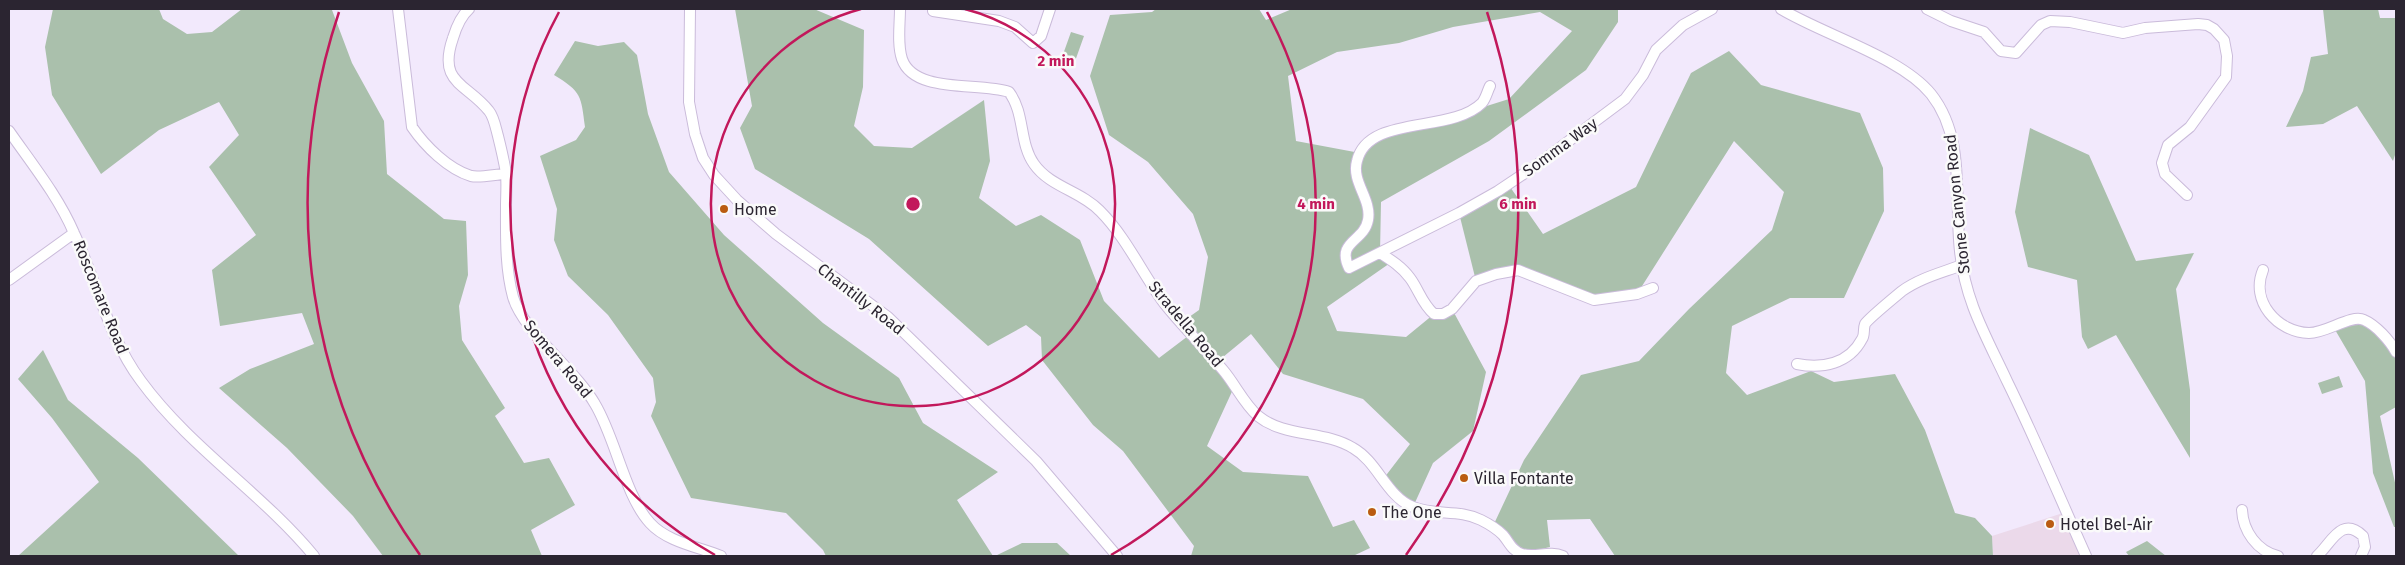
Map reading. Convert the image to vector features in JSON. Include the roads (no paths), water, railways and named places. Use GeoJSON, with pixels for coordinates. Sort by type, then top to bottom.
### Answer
{"type":"FeatureCollection","features":[{"type":"Feature","properties":{"kind":"street"},"geometry":{"type":"LineString","coordinates":[[398,9],[412,127],[422,142],[451,166],[472,176],[506,174]]}},
{"type":"Feature","properties":{"kind":"street","name":"Somera Road"},"geometry":{"type":"LineString","coordinates":[[469,9],[464,14],[450,47],[450,72],[461,87],[476,98],[491,113],[506,174],[506,251],[508,277],[514,300],[524,319],[595,403],[612,437],[638,508],[652,525],[668,537],[721,556]]}},
{"type":"Feature","properties":{"kind":"street","name":"Chantilly Road"},"geometry":{"type":"LineString","coordinates":[[690,9],[689,102],[694,134],[703,158],[714,175],[737,200],[776,234],[888,316],[1036,461],[1117,556]]}},
{"type":"Feature","properties":{"kind":"street","name":"Stradella Road"},"geometry":{"type":"LineString","coordinates":[[900,9],[900,49],[907,69],[924,81],[987,87],[1009,92],[1018,108],[1027,149],[1039,172],[1098,209],[1165,304],[1224,371],[1258,416],[1278,428],[1332,440],[1353,447],[1376,467],[1401,500],[1413,507],[1426,511],[1464,513],[1480,519],[1493,526],[1512,548],[1520,554],[1534,555],[1550,552],[1563,556]]}},
{"type":"Feature","properties":{"kind":"street"},"geometry":{"type":"LineString","coordinates":[[933,11],[999,21],[1015,27],[1033,42],[1041,36],[1050,9]]}},
{"type":"Feature","properties":{"kind":"street","name":"Somma Way"},"geometry":{"type":"LineString","coordinates":[[1488,89],[1486,98],[1480,105],[1462,115],[1439,122],[1390,131],[1372,137],[1365,144],[1357,160],[1355,172],[1367,205],[1368,222],[1346,250],[1345,259],[1349,268],[1490,196],[1534,167],[1625,99],[1644,75],[1656,50],[1683,26],[1712,9]]}},
{"type":"Feature","properties":{"kind":"street","name":"Stone Canyon Road"},"geometry":{"type":"LineString","coordinates":[[1781,9],[1900,68],[1920,83],[1938,104],[1949,124],[1955,154],[1958,232],[1962,265],[1976,319],[2007,380],[2086,556]]}},
{"type":"Feature","properties":{"kind":"street"},"geometry":{"type":"LineString","coordinates":[[1927,9],[1951,21],[1984,32],[2001,52],[2008,54],[2016,53],[2041,25],[2050,22],[2064,22],[2123,33],[2145,28],[2207,25],[2214,29],[2224,40],[2227,56],[2226,77],[2190,127],[2168,145],[2162,163],[2165,174],[2187,195]]}},
{"type":"Feature","properties":{"kind":"street","name":"Roscomare Road"},"geometry":{"type":"LineString","coordinates":[[9,131],[50,188],[74,233],[110,328],[124,357],[141,382],[183,430],[295,535],[314,556]]}},
{"type":"Feature","properties":{"kind":"street"},"geometry":{"type":"LineString","coordinates":[[9,280],[74,233]]}},
{"type":"Feature","properties":{"kind":"street"},"geometry":{"type":"LineString","coordinates":[[1380,253],[1393,261],[1410,278],[1420,299],[1434,314],[1443,314],[1452,309],[1476,281],[1496,274],[1518,270],[1594,300],[1637,294],[1653,288]]}},
{"type":"Feature","properties":{"kind":"street"},"geometry":{"type":"LineString","coordinates":[[1796,364],[1813,368],[1838,362],[1856,348],[1863,338],[1865,324],[1902,291],[1917,282],[1962,265]]}},
{"type":"Feature","properties":{"kind":"street"},"geometry":{"type":"LineString","coordinates":[[2263,270],[2258,281],[2258,294],[2272,318],[2285,326],[2310,333],[2334,328],[2354,318],[2365,320],[2389,340],[2396,352]]}},
{"type":"Feature","properties":{"kind":"street"},"geometry":{"type":"LineString","coordinates":[[2242,510],[2242,520],[2252,539],[2261,547],[2278,556]]}},
{"type":"Feature","properties":{"kind":"street"},"geometry":{"type":"LineString","coordinates":[[2317,556],[2325,550],[2337,532],[2346,529],[2357,530],[2363,536],[2364,547],[2361,556]]}},
{"type":"Feature","properties":{"kind":"place","name":"Home"},"geometry":{"type":"Point","coordinates":[724,209]}},
{"type":"Feature","properties":{"kind":"place","name":"Villa Fontante"},"geometry":{"type":"Point","coordinates":[1464,478]}},
{"type":"Feature","properties":{"kind":"place","name":"The One"},"geometry":{"type":"Point","coordinates":[1372,512]}},
{"type":"Feature","properties":{"kind":"place","name":"Hotel Bel-Air"},"geometry":{"type":"Point","coordinates":[2050,524]}}]}
